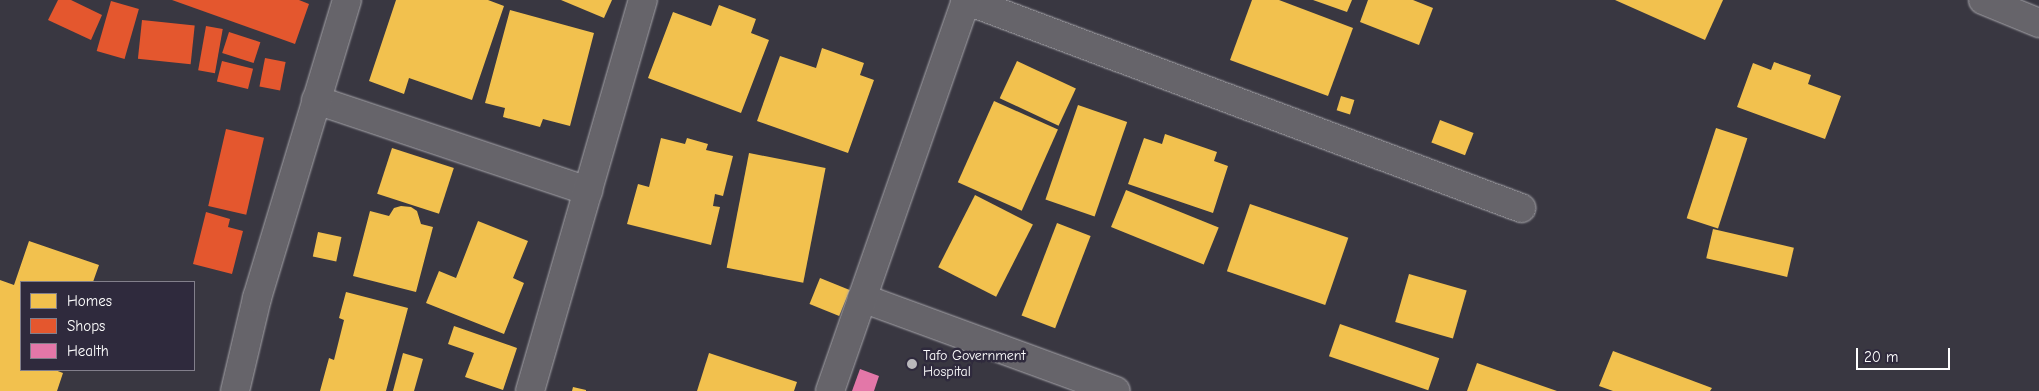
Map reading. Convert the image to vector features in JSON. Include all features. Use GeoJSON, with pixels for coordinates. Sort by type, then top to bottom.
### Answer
{"type":"FeatureCollection","features":[{"type":"Feature","properties":{"kind":"street"},"geometry":{"type":"LineString","coordinates":[[235,391],[257,298],[347,0]]}},
{"type":"Feature","properties":{"kind":"street"},"geometry":{"type":"LineString","coordinates":[[530,391],[643,0]]}},
{"type":"Feature","properties":{"kind":"street"},"geometry":{"type":"LineString","coordinates":[[830,391],[966,0],[1521,208]]}},
{"type":"Feature","properties":{"kind":"street"},"geometry":{"type":"LineString","coordinates":[[1983,0],[2039,23]]}},
{"type":"Feature","properties":{"kind":"street"},"geometry":{"type":"LineString","coordinates":[[316,100],[588,191]]}},
{"type":"Feature","properties":{"kind":"street"},"geometry":{"type":"LineString","coordinates":[[862,298],[1116,391]]}},
{"type":"Feature","properties":{"kind":"building: Homes"},"geometry":{"type":"Polygon","coordinates":[[[396,0],[488,0],[504,6],[472,100],[409,78],[404,94],[369,81],[396,0]]]}},
{"type":"Feature","properties":{"kind":"building: Homes"},"geometry":{"type":"Polygon","coordinates":[[[561,0],[612,0],[604,18],[561,0]]]}},
{"type":"Feature","properties":{"kind":"building: Homes"},"geometry":{"type":"Polygon","coordinates":[[[1252,0],[1279,0],[1353,28],[1328,96],[1230,60],[1252,0]]]}},
{"type":"Feature","properties":{"kind":"building: Homes"},"geometry":{"type":"Polygon","coordinates":[[[1313,0],[1352,0],[1347,12],[1313,0]]]}},
{"type":"Feature","properties":{"kind":"building: Homes"},"geometry":{"type":"Polygon","coordinates":[[[1368,0],[1413,0],[1433,8],[1419,45],[1360,22],[1368,0]]]}},
{"type":"Feature","properties":{"kind":"building: Homes"},"geometry":{"type":"Polygon","coordinates":[[[1615,0],[1723,0],[1705,40],[1615,0]]]}},
{"type":"Feature","properties":{"kind":"building: Homes"},"geometry":{"type":"Polygon","coordinates":[[[719,5],[756,19],[751,33],[769,40],[741,113],[648,78],[673,12],[711,26],[719,5]]]}},
{"type":"Feature","properties":{"kind":"building: Homes"},"geometry":{"type":"Polygon","coordinates":[[[510,10],[594,33],[570,126],[543,119],[540,127],[503,117],[505,108],[485,103],[510,10]]]}},
{"type":"Feature","properties":{"kind":"building: Homes"},"geometry":{"type":"Polygon","coordinates":[[[822,48],[864,63],[860,75],[874,80],[848,153],[757,121],[780,56],[816,68],[822,48]]]}},
{"type":"Feature","properties":{"kind":"building: Homes"},"geometry":{"type":"Polygon","coordinates":[[[1017,61],[1076,88],[1059,126],[1000,98],[1017,61]]]}},
{"type":"Feature","properties":{"kind":"building: Homes"},"geometry":{"type":"Polygon","coordinates":[[[1774,62],[1811,75],[1808,84],[1841,96],[1825,139],[1737,107],[1753,63],[1771,70],[1774,62]]]}},
{"type":"Feature","properties":{"kind":"building: Homes"},"geometry":{"type":"Polygon","coordinates":[[[1341,96],[1354,100],[1350,114],[1337,110],[1341,96]]]}},
{"type":"Feature","properties":{"kind":"building: Homes"},"geometry":{"type":"Polygon","coordinates":[[[994,101],[1058,129],[1022,211],[958,182],[994,101]]]}},
{"type":"Feature","properties":{"kind":"building: Homes"},"geometry":{"type":"Polygon","coordinates":[[[1078,105],[1127,122],[1095,216],[1045,200],[1078,105]]]}},
{"type":"Feature","properties":{"kind":"building: Homes"},"geometry":{"type":"Polygon","coordinates":[[[1440,120],[1474,133],[1465,155],[1431,142],[1440,120]]]}},
{"type":"Feature","properties":{"kind":"building: Homes"},"geometry":{"type":"Polygon","coordinates":[[[1716,128],[1747,138],[1718,229],[1687,218],[1716,128]]]}},
{"type":"Feature","properties":{"kind":"building: Homes"},"geometry":{"type":"Polygon","coordinates":[[[1165,134],[1217,152],[1214,161],[1228,166],[1213,213],[1128,184],[1144,138],[1162,144],[1165,134]]]}},
{"type":"Feature","properties":{"kind":"building: Homes"},"geometry":{"type":"Polygon","coordinates":[[[661,138],[685,144],[687,138],[708,144],[706,150],[733,156],[723,196],[715,194],[713,206],[720,207],[711,245],[627,224],[638,184],[649,187],[661,138]]]}},
{"type":"Feature","properties":{"kind":"building: Homes"},"geometry":{"type":"Polygon","coordinates":[[[392,148],[454,168],[439,214],[377,194],[392,148]]]}},
{"type":"Feature","properties":{"kind":"building: Homes"},"geometry":{"type":"Polygon","coordinates":[[[749,153],[826,168],[803,283],[727,268],[749,153]]]}},
{"type":"Feature","properties":{"kind":"building: Homes"},"geometry":{"type":"Polygon","coordinates":[[[1126,190],[1219,227],[1204,265],[1111,227],[1126,190]]]}},
{"type":"Feature","properties":{"kind":"building: Homes"},"geometry":{"type":"Polygon","coordinates":[[[975,195],[1033,225],[996,297],[938,267],[975,195]]]}},
{"type":"Feature","properties":{"kind":"building: Homes"},"geometry":{"type":"Polygon","coordinates":[[[1250,204],[1348,238],[1325,305],[1227,271],[1250,204]]]}},
{"type":"Feature","properties":{"kind":"building: Homes"},"geometry":{"type":"Polygon","coordinates":[[[401,206],[411,207],[417,211],[421,224],[433,227],[416,292],[353,276],[370,211],[389,216],[394,208],[401,206]]]}},
{"type":"Feature","properties":{"kind":"building: Homes"},"geometry":{"type":"Polygon","coordinates":[[[478,221],[528,241],[513,278],[524,283],[504,334],[426,303],[439,271],[456,278],[478,221]]]}},
{"type":"Feature","properties":{"kind":"building: Homes"},"geometry":{"type":"Polygon","coordinates":[[[1057,223],[1091,236],[1055,328],[1022,315],[1057,223]]]}},
{"type":"Feature","properties":{"kind":"building: Homes"},"geometry":{"type":"Polygon","coordinates":[[[1713,229],[1794,248],[1787,277],[1706,258],[1713,229]]]}},
{"type":"Feature","properties":{"kind":"building: Homes"},"geometry":{"type":"Polygon","coordinates":[[[318,232],[341,237],[336,261],[313,256],[318,232]]]}},
{"type":"Feature","properties":{"kind":"building: Homes"},"geometry":{"type":"Polygon","coordinates":[[[29,241],[99,265],[93,281],[20,281],[20,371],[58,371],[63,373],[57,391],[0,391],[0,280],[14,285],[29,241]]]}},
{"type":"Feature","properties":{"kind":"building: Homes"},"geometry":{"type":"Polygon","coordinates":[[[1409,274],[1467,291],[1453,339],[1395,322],[1409,274]]]}},
{"type":"Feature","properties":{"kind":"building: Homes"},"geometry":{"type":"Polygon","coordinates":[[[820,278],[850,290],[839,316],[810,304],[820,278]]]}},
{"type":"Feature","properties":{"kind":"building: Homes"},"geometry":{"type":"Polygon","coordinates":[[[346,292],[408,308],[386,391],[320,391],[329,358],[334,360],[344,320],[339,318],[346,292]]]}},
{"type":"Feature","properties":{"kind":"building: Homes"},"geometry":{"type":"Polygon","coordinates":[[[1340,324],[1439,358],[1428,390],[1329,356],[1340,324]]]}},
{"type":"Feature","properties":{"kind":"building: Homes"},"geometry":{"type":"Polygon","coordinates":[[[454,326],[517,348],[503,390],[465,377],[474,353],[448,344],[454,326]]]}},
{"type":"Feature","properties":{"kind":"building: Homes"},"geometry":{"type":"Polygon","coordinates":[[[1613,351],[1712,388],[1710,391],[1613,391],[1599,386],[1613,351]]]}},
{"type":"Feature","properties":{"kind":"building: Homes"},"geometry":{"type":"Polygon","coordinates":[[[403,353],[423,359],[414,391],[393,391],[403,353]]]}},
{"type":"Feature","properties":{"kind":"building: Homes"},"geometry":{"type":"Polygon","coordinates":[[[709,353],[797,382],[794,391],[697,391],[709,353]]]}},
{"type":"Feature","properties":{"kind":"building: Homes"},"geometry":{"type":"Polygon","coordinates":[[[1477,363],[1557,391],[1467,391],[1477,363]]]}},
{"type":"Feature","properties":{"kind":"building: Homes"},"geometry":{"type":"Polygon","coordinates":[[[573,387],[586,390],[586,391],[572,391],[573,387]]]}},
{"type":"Feature","properties":{"kind":"building: Shops"},"geometry":{"type":"Polygon","coordinates":[[[58,0],[71,0],[102,15],[91,40],[48,20],[58,0]]]}},
{"type":"Feature","properties":{"kind":"building: Shops"},"geometry":{"type":"Polygon","coordinates":[[[172,0],[299,0],[309,4],[295,44],[172,0]]]}},
{"type":"Feature","properties":{"kind":"building: Shops"},"geometry":{"type":"Polygon","coordinates":[[[111,1],[139,9],[125,59],[97,51],[111,1]]]}},
{"type":"Feature","properties":{"kind":"building: Shops"},"geometry":{"type":"Polygon","coordinates":[[[142,20],[195,26],[191,64],[138,59],[142,20]]]}},
{"type":"Feature","properties":{"kind":"building: Shops"},"geometry":{"type":"Polygon","coordinates":[[[206,26],[223,29],[215,73],[198,70],[206,26]]]}},
{"type":"Feature","properties":{"kind":"building: Shops"},"geometry":{"type":"Polygon","coordinates":[[[229,32],[260,42],[254,63],[222,53],[229,32]]]}},
{"type":"Feature","properties":{"kind":"building: Shops"},"geometry":{"type":"Polygon","coordinates":[[[265,58],[286,62],[280,90],[259,86],[265,58]]]}},
{"type":"Feature","properties":{"kind":"building: Shops"},"geometry":{"type":"Polygon","coordinates":[[[222,61],[253,69],[248,89],[217,81],[222,61]]]}},
{"type":"Feature","properties":{"kind":"building: Shops"},"geometry":{"type":"Polygon","coordinates":[[[226,129],[264,138],[246,215],[208,206],[226,129]]]}},
{"type":"Feature","properties":{"kind":"building: Shops"},"geometry":{"type":"Polygon","coordinates":[[[206,212],[230,219],[228,227],[243,231],[232,274],[193,264],[206,212]]]}},
{"type":"Feature","properties":{"kind":"building: Health"},"geometry":{"type":"Polygon","coordinates":[[[860,369],[879,376],[874,391],[852,391],[860,369]]]}},
{"type":"Feature","properties":{"kind":"place","name":"Tafo Government Hospital"},"geometry":{"type":"Point","coordinates":[912,364]}}]}
